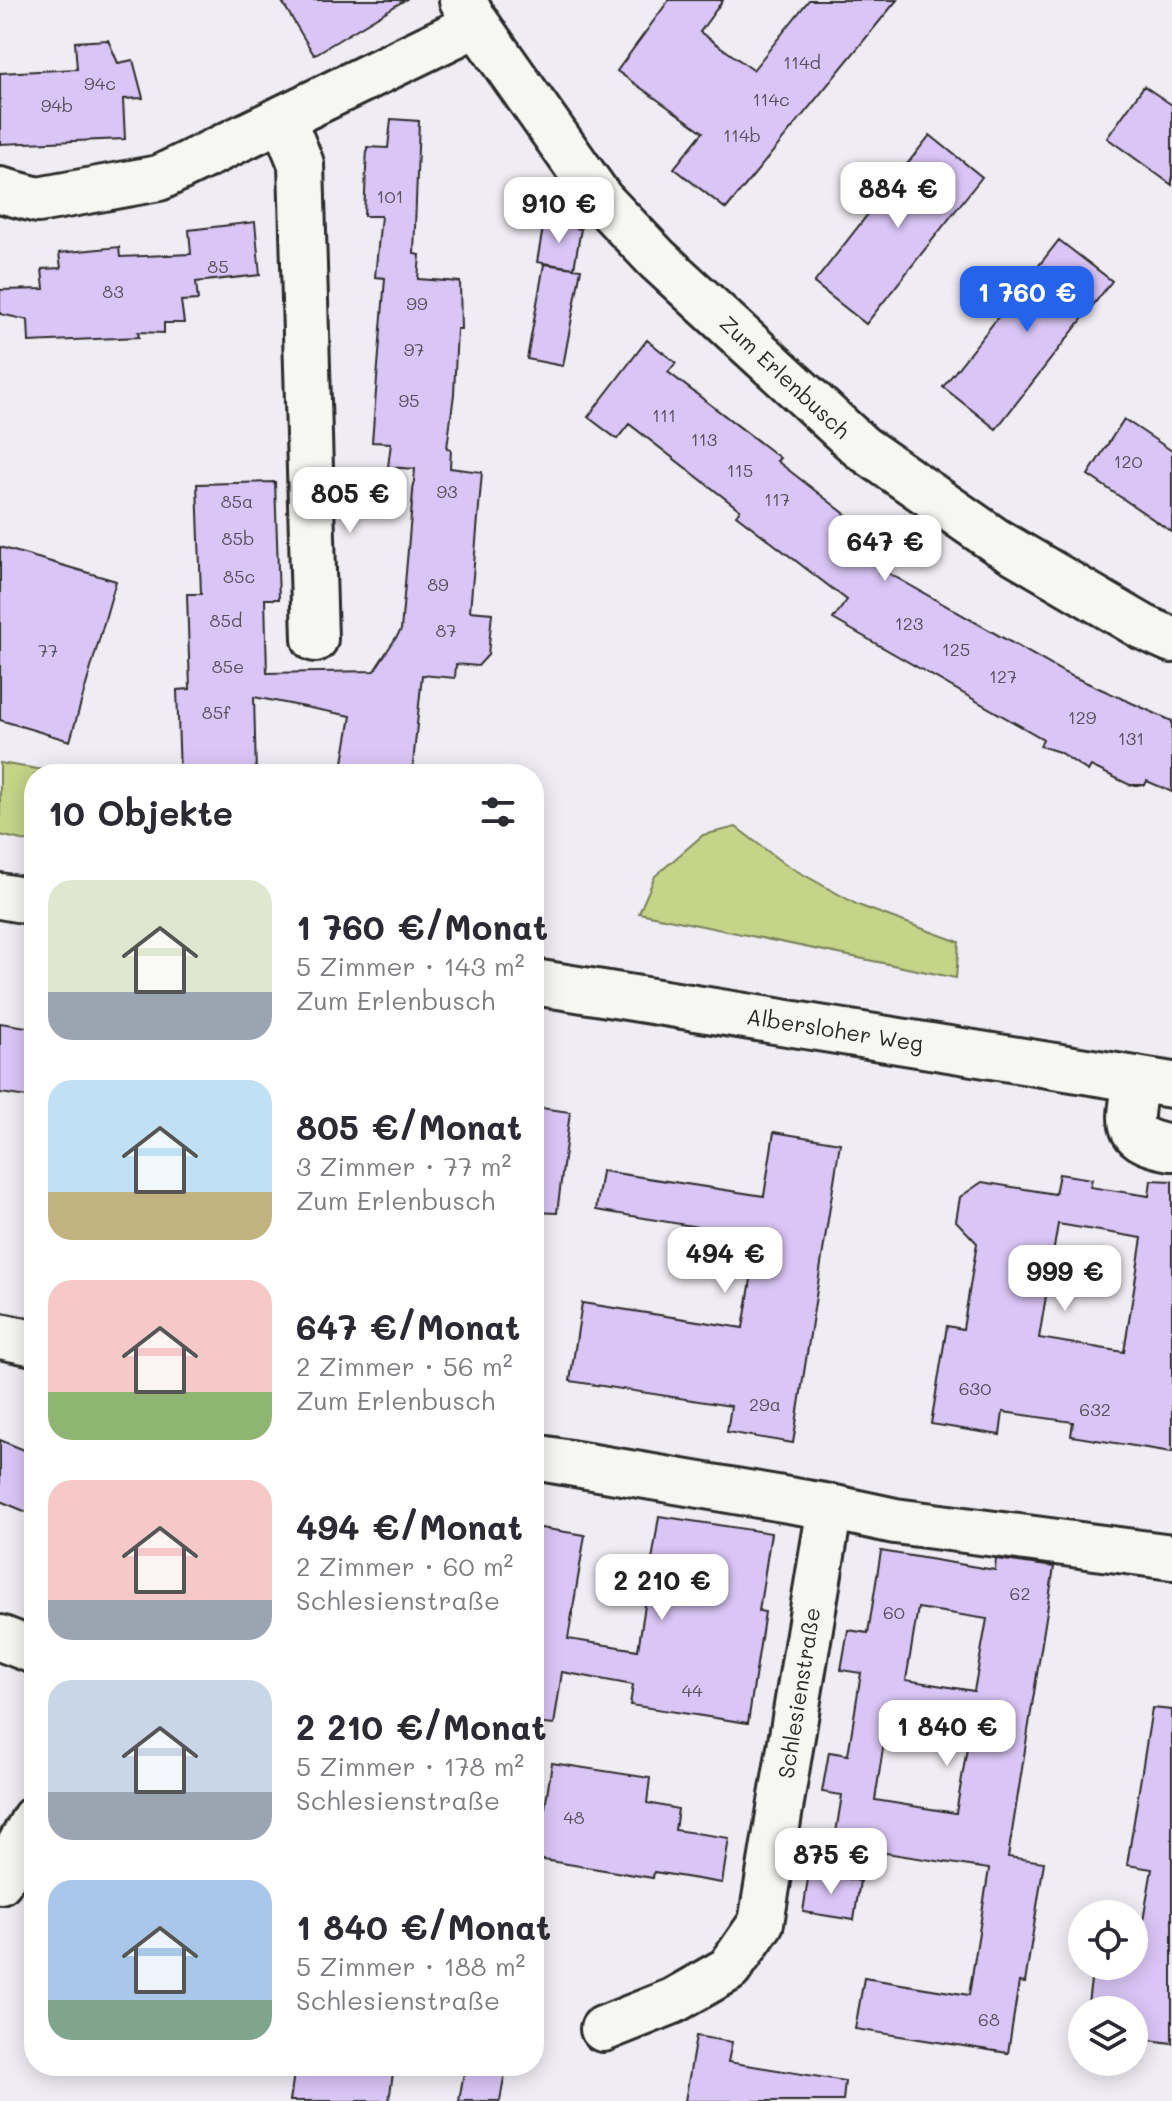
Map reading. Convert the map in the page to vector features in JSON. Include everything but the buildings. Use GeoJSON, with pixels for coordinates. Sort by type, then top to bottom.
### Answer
{"type":"FeatureCollection","features":[{"type":"Feature","properties":{"kind":"street","name":"Zum Erlenbusch"},"geometry":{"type":"LineString","coordinates":[[0,190],[38,200],[159,178],[283,119],[470,12],[601,200],[657,259],[861,447],[996,541],[1143,627],[1172,640]]}},
{"type":"Feature","properties":{"kind":"street"},"geometry":{"type":"LineString","coordinates":[[283,119],[301,164],[315,639]]}},
{"type":"Feature","properties":{"kind":"street"},"geometry":{"type":"LineString","coordinates":[[0,896],[24,900]]}},
{"type":"Feature","properties":{"kind":"street","name":"Albersloher Weg"},"geometry":{"type":"LineString","coordinates":[[544,984],[1154,1082],[1130,1121],[1136,1135],[1149,1144],[1172,1148]]}},
{"type":"Feature","properties":{"kind":"street"},"geometry":{"type":"LineString","coordinates":[[0,1336],[24,1341]]}},
{"type":"Feature","properties":{"kind":"street"},"geometry":{"type":"LineString","coordinates":[[544,1459],[830,1507],[895,1521],[1172,1557]]}},
{"type":"Feature","properties":{"kind":"street","name":"Schlesienstraße"},"geometry":{"type":"LineString","coordinates":[[603,2029],[673,2001],[729,1969],[761,1923],[830,1507]]}},
{"type":"Feature","properties":{"kind":"street"},"geometry":{"type":"LineString","coordinates":[[0,1638],[24,1647]]}},
{"type":"Feature","properties":{"kind":"street"},"geometry":{"type":"LineString","coordinates":[[3,1871],[24,1836]]}},
{"type":"Feature","properties":{"kind":"green space"},"geometry":{"type":"Polygon","coordinates":[[[0,763],[24,767],[24,841],[0,835],[0,763]]]}},
{"type":"Feature","properties":{"kind":"green space"},"geometry":{"type":"Polygon","coordinates":[[[736,827],[783,863],[858,905],[959,942],[956,978],[639,913],[655,876],[703,835],[736,827]]]}}]}
